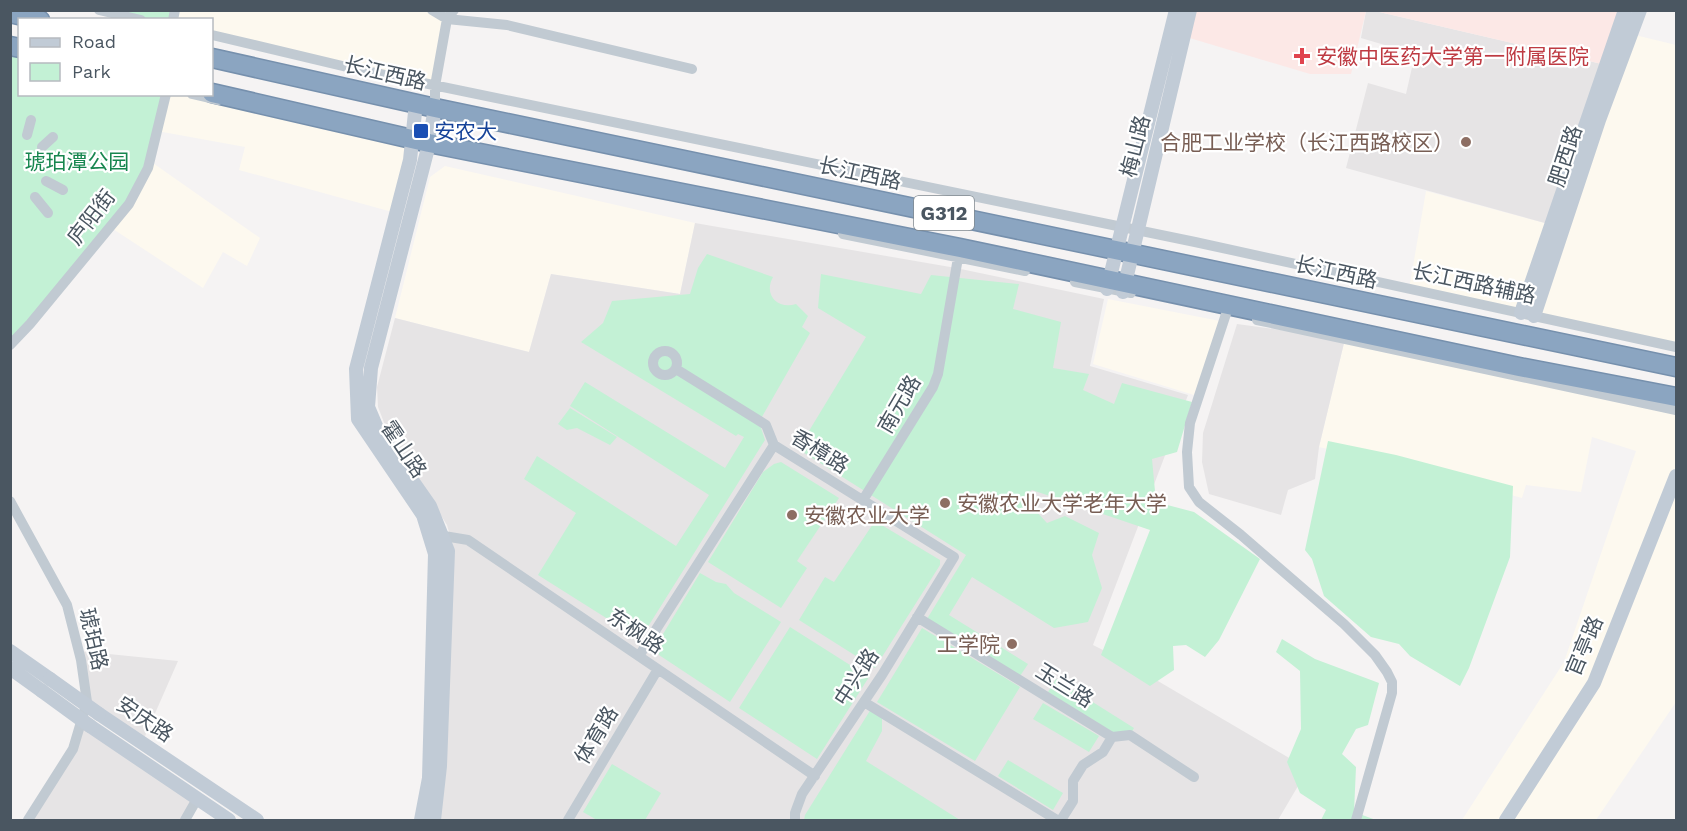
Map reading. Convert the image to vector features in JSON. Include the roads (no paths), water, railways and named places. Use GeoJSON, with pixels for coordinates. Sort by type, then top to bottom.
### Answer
{"type":"FeatureCollection","features":[{"type":"Feature","properties":{"kind":"highway"},"geometry":{"type":"LineString","coordinates":[[10,13],[31,18]]}},
{"type":"Feature","properties":{"kind":"highway","name":"长江西路"},"geometry":{"type":"LineString","coordinates":[[213,58],[435,108],[1677,367]]}},
{"type":"Feature","properties":{"kind":"highway","name":"G312"},"geometry":{"type":"LineString","coordinates":[[213,93],[420,143],[1520,368],[1677,397]]}},
{"type":"Feature","properties":{"kind":"main road","name":"梅山路"},"geometry":{"type":"LineString","coordinates":[[1116,286],[1176,10]]}},
{"type":"Feature","properties":{"kind":"main road","name":"梅山路"},"geometry":{"type":"LineString","coordinates":[[1129,230],[1190,10]]}},
{"type":"Feature","properties":{"kind":"main road","name":"肥西路"},"geometry":{"type":"LineString","coordinates":[[1527,314],[1625,10]]}},
{"type":"Feature","properties":{"kind":"main road","name":"肥西路"},"geometry":{"type":"LineString","coordinates":[[1527,314],[1640,10]]}},
{"type":"Feature","properties":{"kind":"main road","name":"霍山路"},"geometry":{"type":"LineString","coordinates":[[416,103],[420,143]]}},
{"type":"Feature","properties":{"kind":"main road","name":"霍山路"},"geometry":{"type":"LineString","coordinates":[[434,820],[440,766],[448,551],[358,419],[356,369],[410,160],[435,108]]}},
{"type":"Feature","properties":{"kind":"main road","name":"官亭路"},"geometry":{"type":"LineString","coordinates":[[1506,820],[1594,682],[1677,476]]}},
{"type":"Feature","properties":{"kind":"main road","name":"霍山路"},"geometry":{"type":"LineString","coordinates":[[421,820],[429,778],[435,535]]}},
{"type":"Feature","properties":{"kind":"main road","name":"安庆路"},"geometry":{"type":"LineString","coordinates":[[10,651],[90,726],[229,820]]}},
{"type":"Feature","properties":{"kind":"main road","name":"安庆路"},"geometry":{"type":"LineString","coordinates":[[10,668],[99,714],[257,820]]}},
{"type":"Feature","properties":{"kind":"street"},"geometry":{"type":"LineString","coordinates":[[99,10],[133,18]]}},
{"type":"Feature","properties":{"kind":"street"},"geometry":{"type":"LineString","coordinates":[[432,10],[507,25],[692,69]]}},
{"type":"Feature","properties":{"kind":"street"},"geometry":{"type":"LineString","coordinates":[[435,108],[435,86],[450,15]]}},
{"type":"Feature","properties":{"kind":"street","name":"长江西路辅路"},"geometry":{"type":"LineString","coordinates":[[213,35],[435,86],[1264,257],[1677,347]]}},
{"type":"Feature","properties":{"kind":"street","name":"庐阳街"},"geometry":{"type":"LineString","coordinates":[[10,345],[129,204],[148,168],[166,96]]}},
{"type":"Feature","properties":{"kind":"street"},"geometry":{"type":"LineString","coordinates":[[201,96],[420,143]]}},
{"type":"Feature","properties":{"kind":"street"},"geometry":{"type":"LineString","coordinates":[[27,135],[31,120]]}},
{"type":"Feature","properties":{"kind":"street"},"geometry":{"type":"LineString","coordinates":[[42,147],[53,137]]}},
{"type":"Feature","properties":{"kind":"street"},"geometry":{"type":"LineString","coordinates":[[48,162],[65,161]]}},
{"type":"Feature","properties":{"kind":"street"},"geometry":{"type":"LineString","coordinates":[[46,181],[63,190]]}},
{"type":"Feature","properties":{"kind":"street"},"geometry":{"type":"LineString","coordinates":[[35,197],[48,213]]}},
{"type":"Feature","properties":{"kind":"street","name":"南元路"},"geometry":{"type":"LineString","coordinates":[[863,500],[933,387],[938,374],[959,253]]}},
{"type":"Feature","properties":{"kind":"street"},"geometry":{"type":"LineString","coordinates":[[1116,286],[1226,314],[1677,410]]}},
{"type":"Feature","properties":{"kind":"street"},"geometry":{"type":"LineString","coordinates":[[1226,314],[1190,423],[1187,452],[1189,487],[1200,502],[1344,624],[1375,655],[1387,672],[1392,682],[1392,693],[1356,820]]}},
{"type":"Feature","properties":{"kind":"street","name":"香樟路"},"geometry":{"type":"LineString","coordinates":[[676,369],[766,424],[774,445],[954,556]]}},
{"type":"Feature","properties":{"kind":"street"},"geometry":{"type":"LineString","coordinates":[[639,656],[774,445]]}},
{"type":"Feature","properties":{"kind":"street","name":"琥珀路"},"geometry":{"type":"LineString","coordinates":[[10,501],[67,605],[81,660],[87,702],[73,749],[28,820]]}},
{"type":"Feature","properties":{"kind":"street","name":"东枫路"},"geometry":{"type":"LineString","coordinates":[[435,535],[468,540],[815,776]]}},
{"type":"Feature","properties":{"kind":"street","name":"中兴路"},"geometry":{"type":"LineString","coordinates":[[795,820],[798,802],[864,702],[954,556]]}},
{"type":"Feature","properties":{"kind":"street","name":"玉兰路"},"geometry":{"type":"LineString","coordinates":[[918,616],[1112,736],[1130,735],[1194,777]]}},
{"type":"Feature","properties":{"kind":"street","name":"体育路"},"geometry":{"type":"LineString","coordinates":[[568,820],[658,669]]}},
{"type":"Feature","properties":{"kind":"street"},"geometry":{"type":"LineString","coordinates":[[864,702],[1059,820],[1073,801],[1073,781],[1083,765],[1103,752],[1112,736]]}},
{"type":"Feature","properties":{"kind":"street"},"geometry":{"type":"LineString","coordinates":[[184,820],[197,799]]}},
{"type":"Feature","properties":{"kind":"place","name":"安徽中医药大学第一附属医院"},"geometry":{"type":"Point","coordinates":[1302,56]}},
{"type":"Feature","properties":{"kind":"place","name":"安农大"},"geometry":{"type":"Point","coordinates":[421,131]}},
{"type":"Feature","properties":{"kind":"place","name":"合肥工业学校（长江西路校区）"},"geometry":{"type":"Point","coordinates":[1466,142]}},
{"type":"Feature","properties":{"kind":"place","name":"安徽农业大学老年大学"},"geometry":{"type":"Point","coordinates":[945,503]}},
{"type":"Feature","properties":{"kind":"place","name":"安徽农业大学"},"geometry":{"type":"Point","coordinates":[792,515]}},
{"type":"Feature","properties":{"kind":"place","name":"工学院"},"geometry":{"type":"Point","coordinates":[1012,644]}},
{"type":"Feature","properties":{"kind":"park label","name":"琥珀潭公园"},"geometry":{"type":"Point","coordinates":[77,161]}}]}
